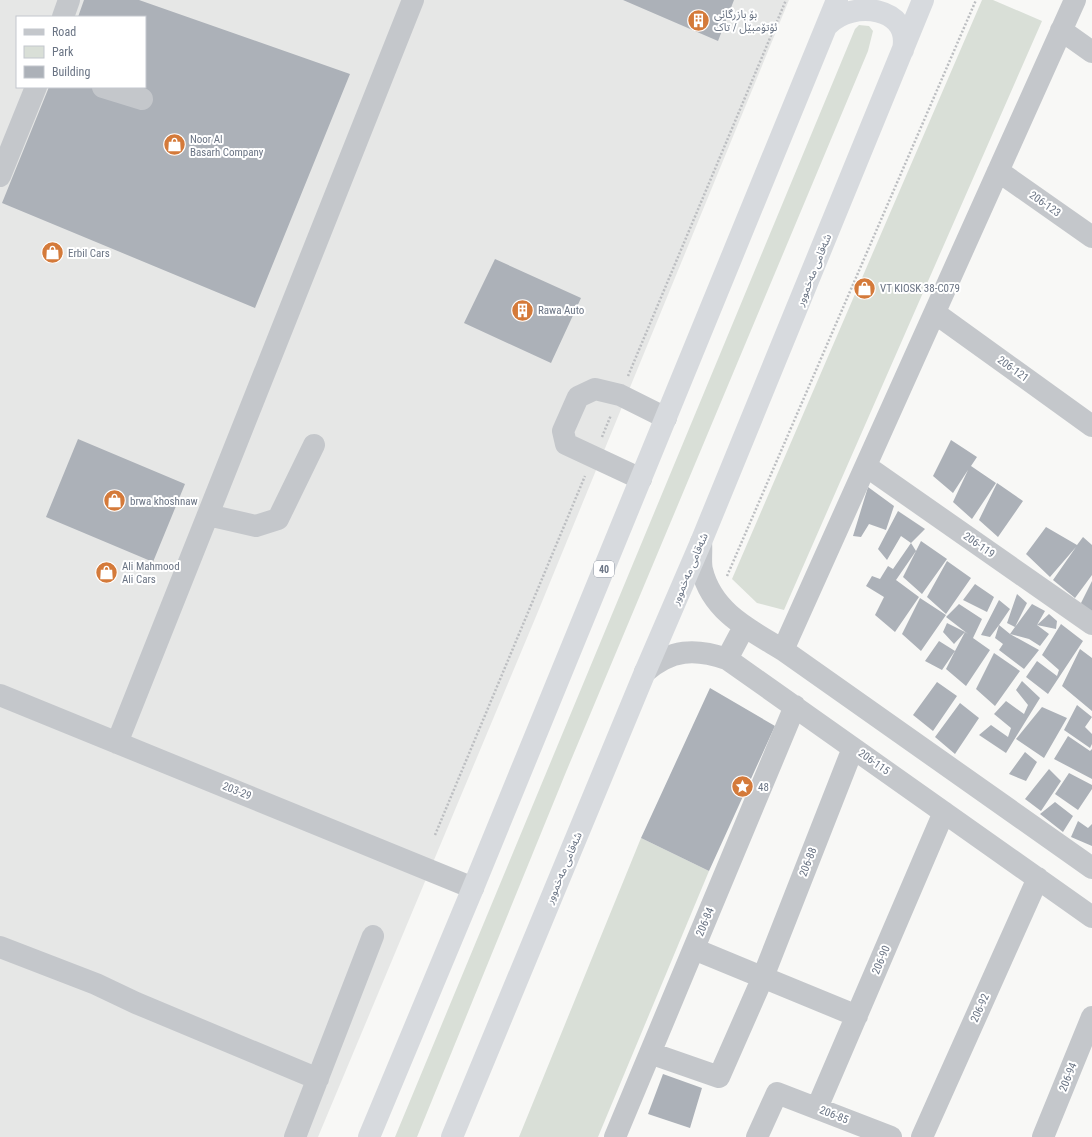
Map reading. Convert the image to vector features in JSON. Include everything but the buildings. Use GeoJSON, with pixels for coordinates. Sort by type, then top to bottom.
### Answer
{"type":"FeatureCollection","features":[{"type":"Feature","properties":{"kind":"highway","name":"40"},"geometry":{"type":"LineString","coordinates":[[369,1137],[473,888],[837,0]]}},
{"type":"Feature","properties":{"kind":"highway"},"geometry":{"type":"LineString","coordinates":[[824,31],[836,14],[847,7],[866,3],[878,6],[894,17],[901,28],[903,40],[901,57]]}},
{"type":"Feature","properties":{"kind":"highway","name":"شەقامی مەخموور"},"geometry":{"type":"LineString","coordinates":[[452,1137],[645,672],[701,542],[901,57],[921,3]]}},
{"type":"Feature","properties":{"kind":"street"},"geometry":{"type":"LineString","coordinates":[[63,16],[70,0]]}},
{"type":"Feature","properties":{"kind":"street"},"geometry":{"type":"LineString","coordinates":[[117,743],[413,0]]}},
{"type":"Feature","properties":{"kind":"street"},"geometry":{"type":"LineString","coordinates":[[784,650],[1075,0]]}},
{"type":"Feature","properties":{"kind":"street"},"geometry":{"type":"LineString","coordinates":[[1061,30],[1092,52]]}},
{"type":"Feature","properties":{"kind":"street"},"geometry":{"type":"LineString","coordinates":[[0,176],[36,88]]}},
{"type":"Feature","properties":{"kind":"street"},"geometry":{"type":"LineString","coordinates":[[106,88],[142,99]]}},
{"type":"Feature","properties":{"kind":"street","name":"206-123"},"geometry":{"type":"LineString","coordinates":[[998,171],[1092,237]]}},
{"type":"Feature","properties":{"kind":"street","name":"206-121"},"geometry":{"type":"LineString","coordinates":[[935,313],[1092,426]]}},
{"type":"Feature","properties":{"kind":"street"},"geometry":{"type":"LineString","coordinates":[[641,479],[593,458],[566,444],[563,431],[578,397],[595,389],[620,395],[666,418]]}},
{"type":"Feature","properties":{"kind":"street"},"geometry":{"type":"LineString","coordinates":[[208,516],[256,526],[278,519],[314,445]]}},
{"type":"Feature","properties":{"kind":"street","name":"206-119"},"geometry":{"type":"LineString","coordinates":[[866,466],[1092,624]]}},
{"type":"Feature","properties":{"kind":"street"},"geometry":{"type":"LineString","coordinates":[[701,542],[702,569],[707,584],[715,599],[725,612],[744,626],[784,650],[1092,868]]}},
{"type":"Feature","properties":{"kind":"street"},"geometry":{"type":"LineString","coordinates":[[727,659],[744,626]]}},
{"type":"Feature","properties":{"kind":"street","name":"206-115"},"geometry":{"type":"LineString","coordinates":[[645,672],[658,661],[674,654],[692,652],[710,653],[727,659],[1092,917]]}},
{"type":"Feature","properties":{"kind":"street","name":"203-29"},"geometry":{"type":"LineString","coordinates":[[0,695],[473,888]]}},
{"type":"Feature","properties":{"kind":"street","name":"206-84"},"geometry":{"type":"LineString","coordinates":[[615,1137],[795,706]]}},
{"type":"Feature","properties":{"kind":"street","name":"206-88"},"geometry":{"type":"LineString","coordinates":[[650,1053],[719,1077],[763,977],[853,748]]}},
{"type":"Feature","properties":{"kind":"street","name":"206-90"},"geometry":{"type":"LineString","coordinates":[[817,1108],[944,812]]}},
{"type":"Feature","properties":{"kind":"street","name":"206-92"},"geometry":{"type":"LineString","coordinates":[[922,1137],[1038,878]]}},
{"type":"Feature","properties":{"kind":"street"},"geometry":{"type":"LineString","coordinates":[[295,1137],[372,936]]}},
{"type":"Feature","properties":{"kind":"street"},"geometry":{"type":"LineString","coordinates":[[0,947],[96,984],[136,1003],[318,1079]]}},
{"type":"Feature","properties":{"kind":"street"},"geometry":{"type":"LineString","coordinates":[[694,949],[857,1016]]}},
{"type":"Feature","properties":{"kind":"street","name":"206-94"},"geometry":{"type":"LineString","coordinates":[[1044,1137],[1092,1017]]}},
{"type":"Feature","properties":{"kind":"street","name":"206-85"},"geometry":{"type":"LineString","coordinates":[[757,1137],[777,1093],[891,1137]]}},
{"type":"Feature","properties":{"kind":"path"},"geometry":{"type":"LineString","coordinates":[[435,835],[786,0]]}},
{"type":"Feature","properties":{"kind":"path"},"geometry":{"type":"LineString","coordinates":[[725,582],[976,0]]}},
{"type":"Feature","properties":{"kind":"shaded area"},"geometry":{"type":"Polygon","coordinates":[[[0,0],[789,0],[537,614],[318,1137],[0,1137],[0,0]]]}},
{"type":"Feature","properties":{"kind":"green space"},"geometry":{"type":"Polygon","coordinates":[[[982,0],[993,0],[1042,21],[784,610],[757,603],[732,579],[982,0]]]}},
{"type":"Feature","properties":{"kind":"green space"},"geometry":{"type":"Polygon","coordinates":[[[859,25],[869,26],[873,31],[868,51],[566,772],[417,1137],[395,1137],[855,29],[859,25]]]}},
{"type":"Feature","properties":{"kind":"green space"},"geometry":{"type":"Polygon","coordinates":[[[641,838],[709,871],[598,1137],[519,1137],[641,838]]]}},
{"type":"Feature","properties":{"kind":"place","name":"بۆ بازرگانى ئۆتۆمبێل / تاک"},"geometry":{"type":"Point","coordinates":[698,20]}},
{"type":"Feature","properties":{"kind":"place","name":"Noor Al Basarh Company"},"geometry":{"type":"Point","coordinates":[174,145]}},
{"type":"Feature","properties":{"kind":"place","name":"Erbil Cars"},"geometry":{"type":"Point","coordinates":[53,253]}},
{"type":"Feature","properties":{"kind":"place","name":"VT KIOSK 38-C079"},"geometry":{"type":"Point","coordinates":[865,288]}},
{"type":"Feature","properties":{"kind":"place","name":"Rawa Auto"},"geometry":{"type":"Point","coordinates":[523,310]}},
{"type":"Feature","properties":{"kind":"place","name":"brwa khoshnaw"},"geometry":{"type":"Point","coordinates":[115,501]}},
{"type":"Feature","properties":{"kind":"place","name":"Ali Mahmood Ali Cars"},"geometry":{"type":"Point","coordinates":[107,572]}},
{"type":"Feature","properties":{"kind":"place","name":"48"},"geometry":{"type":"Point","coordinates":[742,787]}}]}
